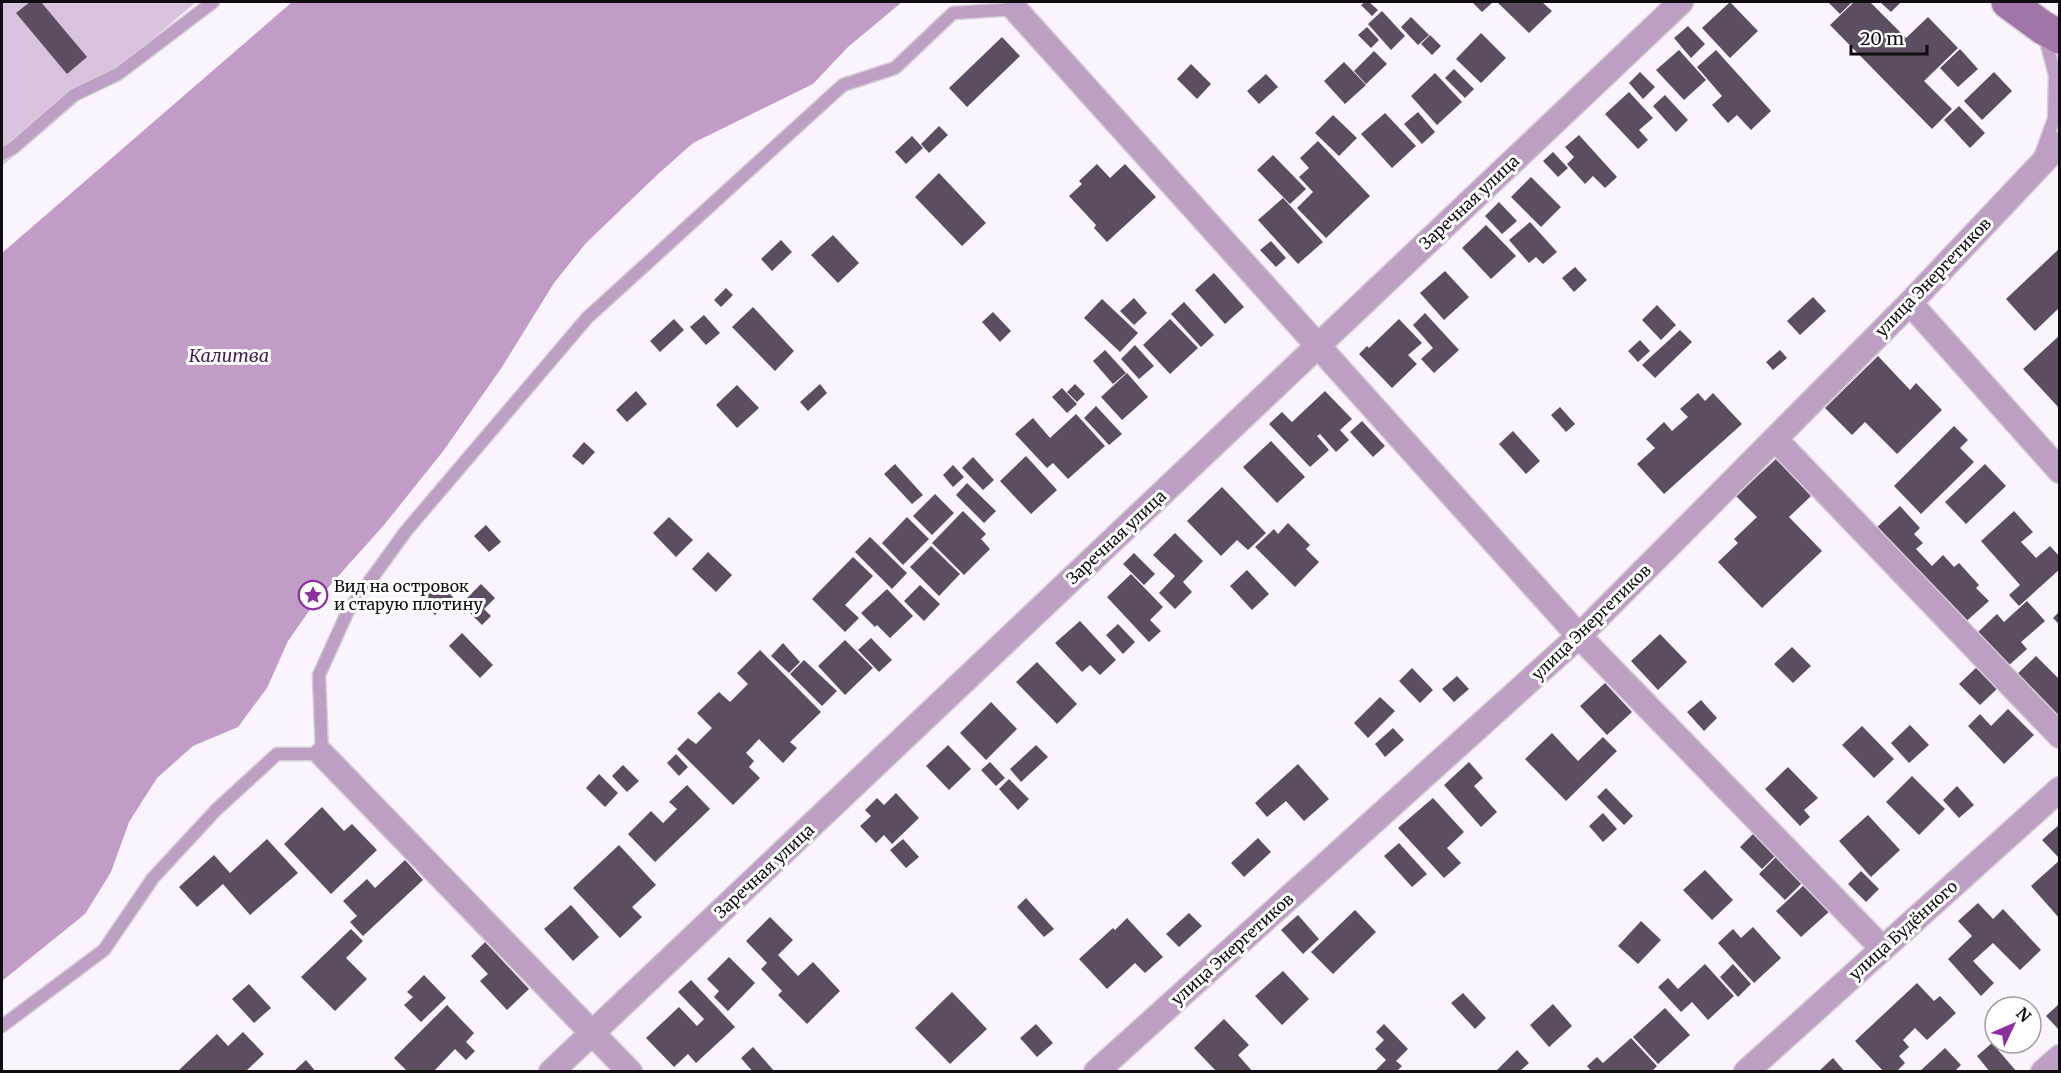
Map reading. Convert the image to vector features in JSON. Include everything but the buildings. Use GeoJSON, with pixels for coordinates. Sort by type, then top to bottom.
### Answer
{"type":"FeatureCollection","features":[{"type":"Feature","properties":{"kind":"street","name":"Заречная улица"},"geometry":{"type":"LineString","coordinates":[[551,1071],[1681,2]]}},
{"type":"Feature","properties":{"kind":"street"},"geometry":{"type":"LineString","coordinates":[[1018,5],[1318,346],[1579,636],[1882,948]]}},
{"type":"Feature","properties":{"kind":"street","name":"улица Энергетиков"},"geometry":{"type":"LineString","coordinates":[[1096,1071],[1579,636],[1910,303],[2060,144]]}},
{"type":"Feature","properties":{"kind":"street"},"geometry":{"type":"LineString","coordinates":[[1910,303],[2060,471]]}},
{"type":"Feature","properties":{"kind":"street"},"geometry":{"type":"LineString","coordinates":[[1775,439],[2060,736]]}},
{"type":"Feature","properties":{"kind":"street"},"geometry":{"type":"LineString","coordinates":[[322,754],[630,1071]]}},
{"type":"Feature","properties":{"kind":"street","name":"улица Будённого"},"geometry":{"type":"LineString","coordinates":[[1746,1071],[2060,789]]}},
{"type":"Feature","properties":{"kind":"street"},"geometry":{"type":"LineString","coordinates":[[2043,1071],[2060,1057]]}},
{"type":"Feature","properties":{"kind":"lane"},"geometry":{"type":"LineString","coordinates":[[2,154],[13,148],[74,95],[118,74],[213,2]]}},
{"type":"Feature","properties":{"kind":"lane"},"geometry":{"type":"LineString","coordinates":[[2,1026],[104,950],[153,878],[216,810],[277,754],[322,754],[319,675],[348,611],[406,531],[587,318],[843,85],[895,68],[954,13],[1018,5]]}},
{"type":"Feature","properties":{"kind":"lane"},"geometry":{"type":"LineString","coordinates":[[2030,15],[2055,75],[2054,119],[2034,171]]}},
{"type":"Feature","properties":{"kind":"shaded area"},"geometry":{"type":"Polygon","coordinates":[[[2,2],[196,2],[2,166],[2,2]]]}},
{"type":"Feature","properties":{"kind":"water","name":"Калитва"},"geometry":{"type":"Polygon","coordinates":[[[292,2],[902,2],[848,47],[813,84],[693,143],[586,243],[554,283],[502,367],[444,450],[384,525],[316,601],[288,641],[267,688],[238,727],[193,746],[157,778],[129,822],[111,872],[85,914],[2,981],[2,253],[292,2]]]}},
{"type":"Feature","properties":{"kind":"place","name":"Вид на островок и старую плотину"},"geometry":{"type":"Point","coordinates":[313,595]}}]}
